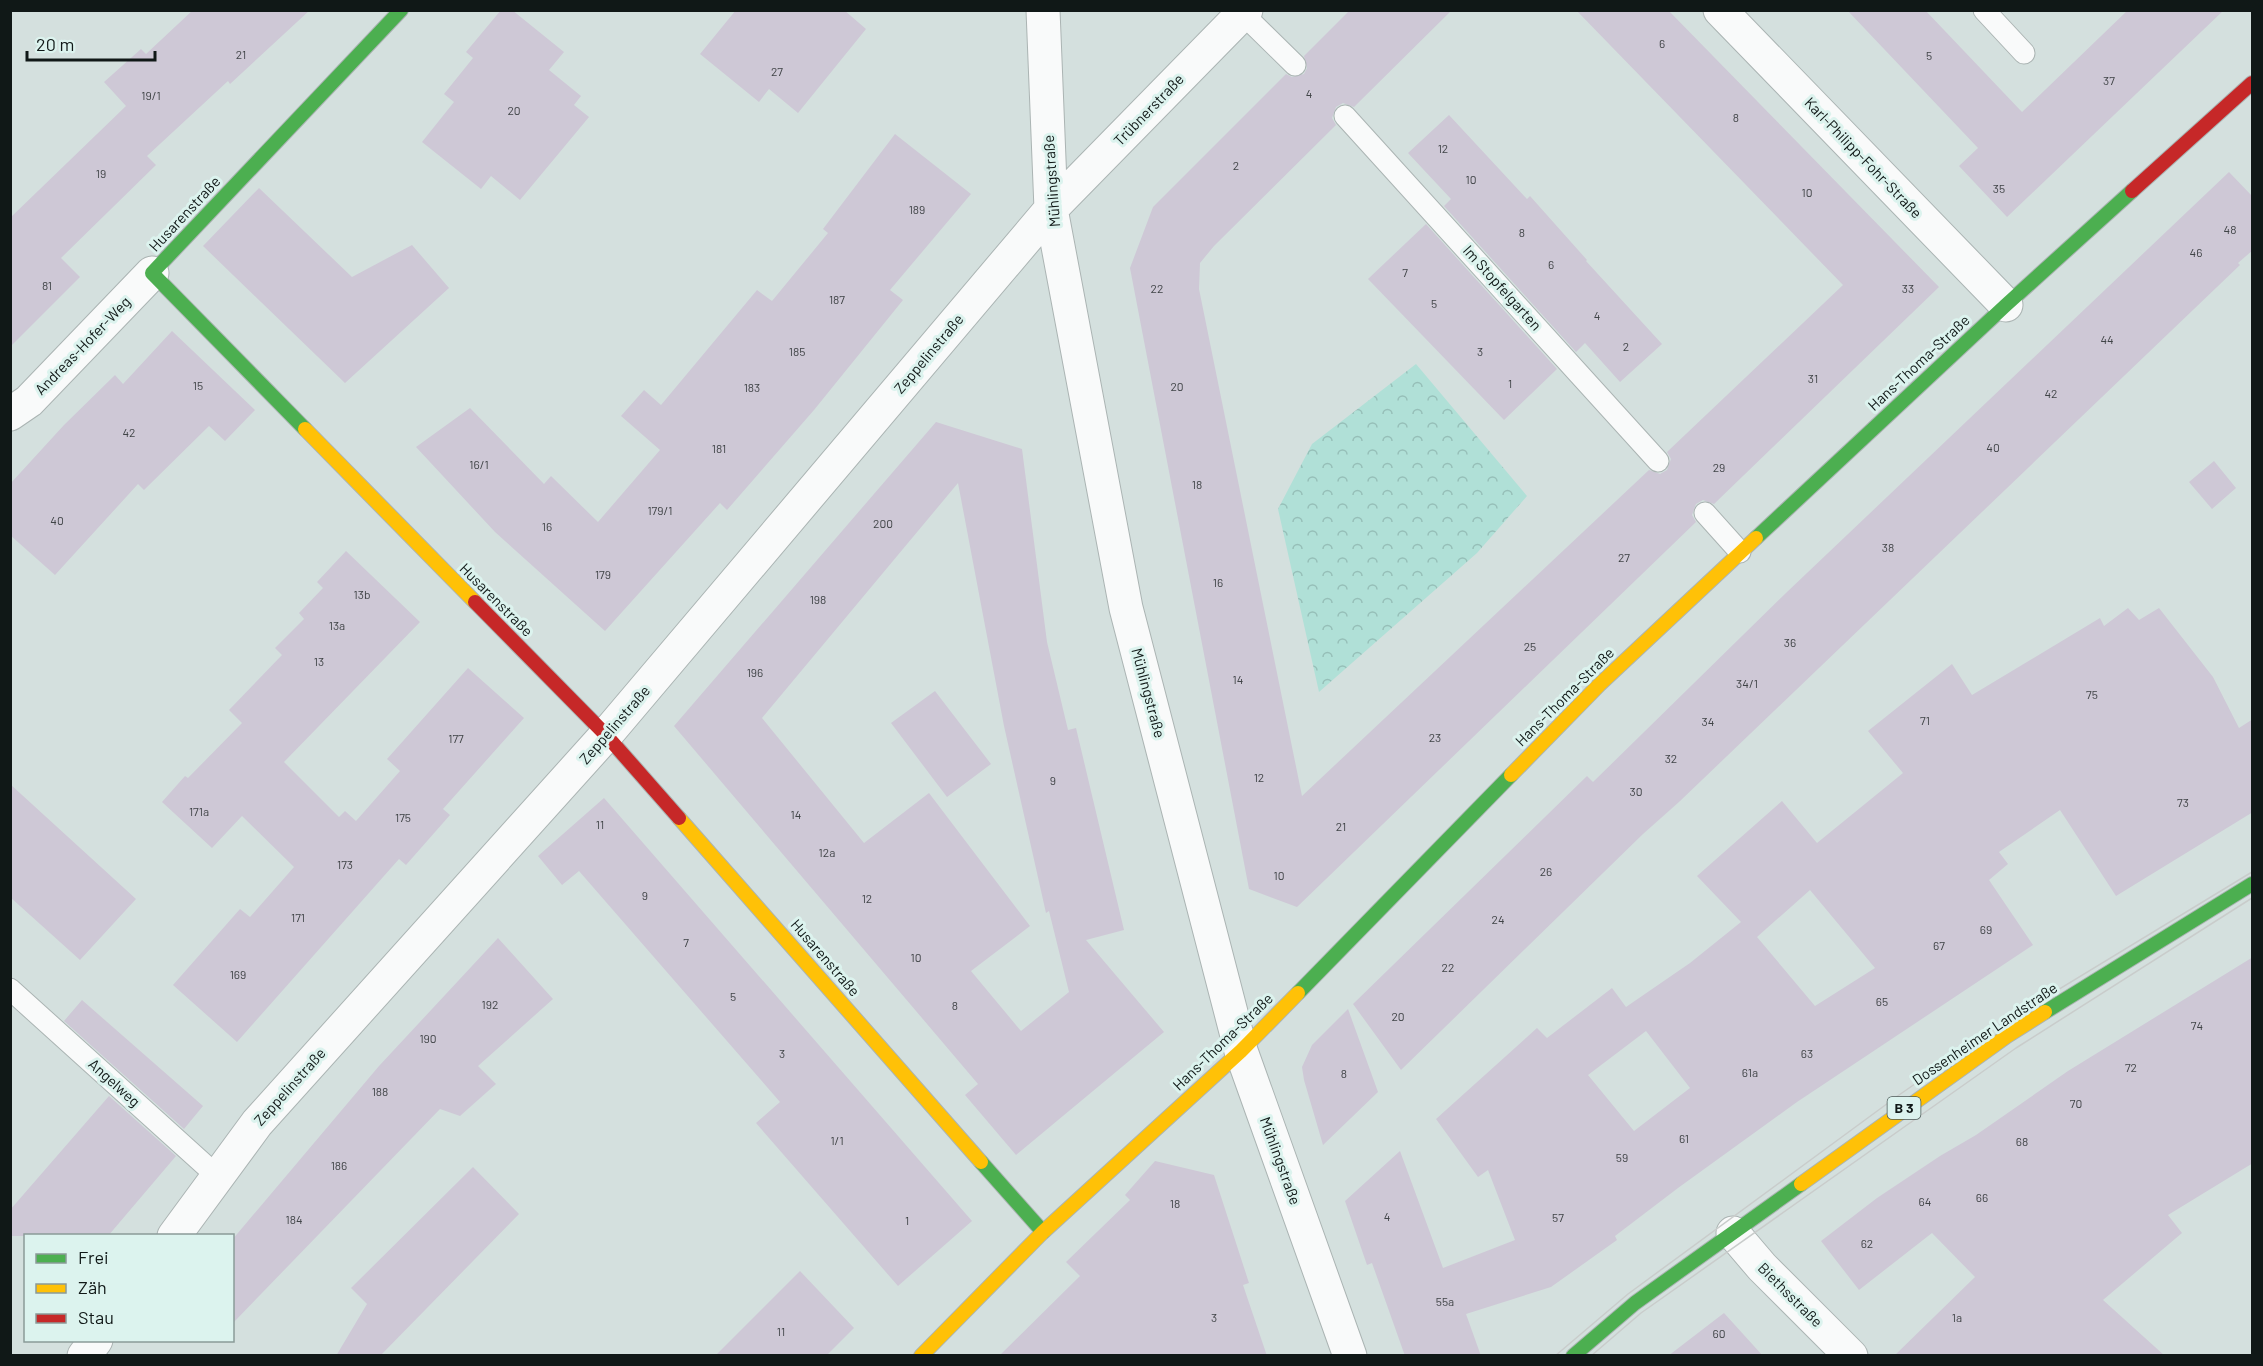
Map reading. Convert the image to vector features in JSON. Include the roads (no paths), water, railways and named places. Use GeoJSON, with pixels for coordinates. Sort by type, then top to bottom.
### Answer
{"type":"FeatureCollection","features":[{"type":"Feature","properties":{"kind":"street","name":"Husarenstraße"},"geometry":{"type":"LineString","coordinates":[[401,10],[152,273],[606,735],[1043,1232]]}},
{"type":"Feature","properties":{"kind":"street","name":"Mühlingstraße"},"geometry":{"type":"LineString","coordinates":[[1043,10],[1051,209],[1126,608],[1241,1051],[1350,1356]]}},
{"type":"Feature","properties":{"kind":"street","name":"Karl-Philipp-Fohr-Straße"},"geometry":{"type":"LineString","coordinates":[[1720,10],[2006,305]]}},
{"type":"Feature","properties":{"kind":"street","name":"Trübnerstraße"},"geometry":{"type":"LineString","coordinates":[[1051,209],[1245,12]]}},
{"type":"Feature","properties":{"kind":"street","name":"Hans-Thoma-Straße"},"geometry":{"type":"LineString","coordinates":[[921,1356],[1043,1232],[1241,1051],[1599,685],[2006,305],[2253,83]]}},
{"type":"Feature","properties":{"kind":"street","name":"Zeppelinstraße"},"geometry":{"type":"LineString","coordinates":[[175,1234],[257,1124],[606,735],[1051,209]]}},
{"type":"Feature","properties":{"kind":"street","name":"Andreas-Hofer-Weg"},"geometry":{"type":"LineString","coordinates":[[10,414],[29,402],[152,273]]}},
{"type":"Feature","properties":{"kind":"street","name":"Dossenheimer Landstraße"},"geometry":{"type":"LineString","coordinates":[[1573,1356],[1635,1302],[2007,1036],[2253,884]]}},
{"type":"Feature","properties":{"kind":"street","name":"Biethsstraße"},"geometry":{"type":"LineString","coordinates":[[1733,1233],[1762,1268],[1851,1356]]}},
{"type":"Feature","properties":{"kind":"street"},"geometry":{"type":"LineString","coordinates":[[84,1356],[95,1342]]}},
{"type":"Feature","properties":{"kind":"lane"},"geometry":{"type":"LineString","coordinates":[[1984,10],[2024,53]]}},
{"type":"Feature","properties":{"kind":"lane"},"geometry":{"type":"LineString","coordinates":[[1245,12],[1295,65]]}},
{"type":"Feature","properties":{"kind":"lane","name":"Im Stopfelgarten"},"geometry":{"type":"LineString","coordinates":[[1346,116],[1658,461]]}},
{"type":"Feature","properties":{"kind":"lane"},"geometry":{"type":"LineString","coordinates":[[1705,513],[1740,552]]}},
{"type":"Feature","properties":{"kind":"lane","name":"Angelweg"},"geometry":{"type":"LineString","coordinates":[[10,989],[217,1176]]}},
{"type":"Feature","properties":{"kind":"tram line"},"geometry":{"type":"LineString","coordinates":[[1555,1356],[1628,1294],[1899,1095],[2000,1025],[2252,872]]}},
{"type":"Feature","properties":{"kind":"tram line"},"geometry":{"type":"LineString","coordinates":[[1591,1356],[1641,1313],[2016,1048],[2252,898]]}}]}
